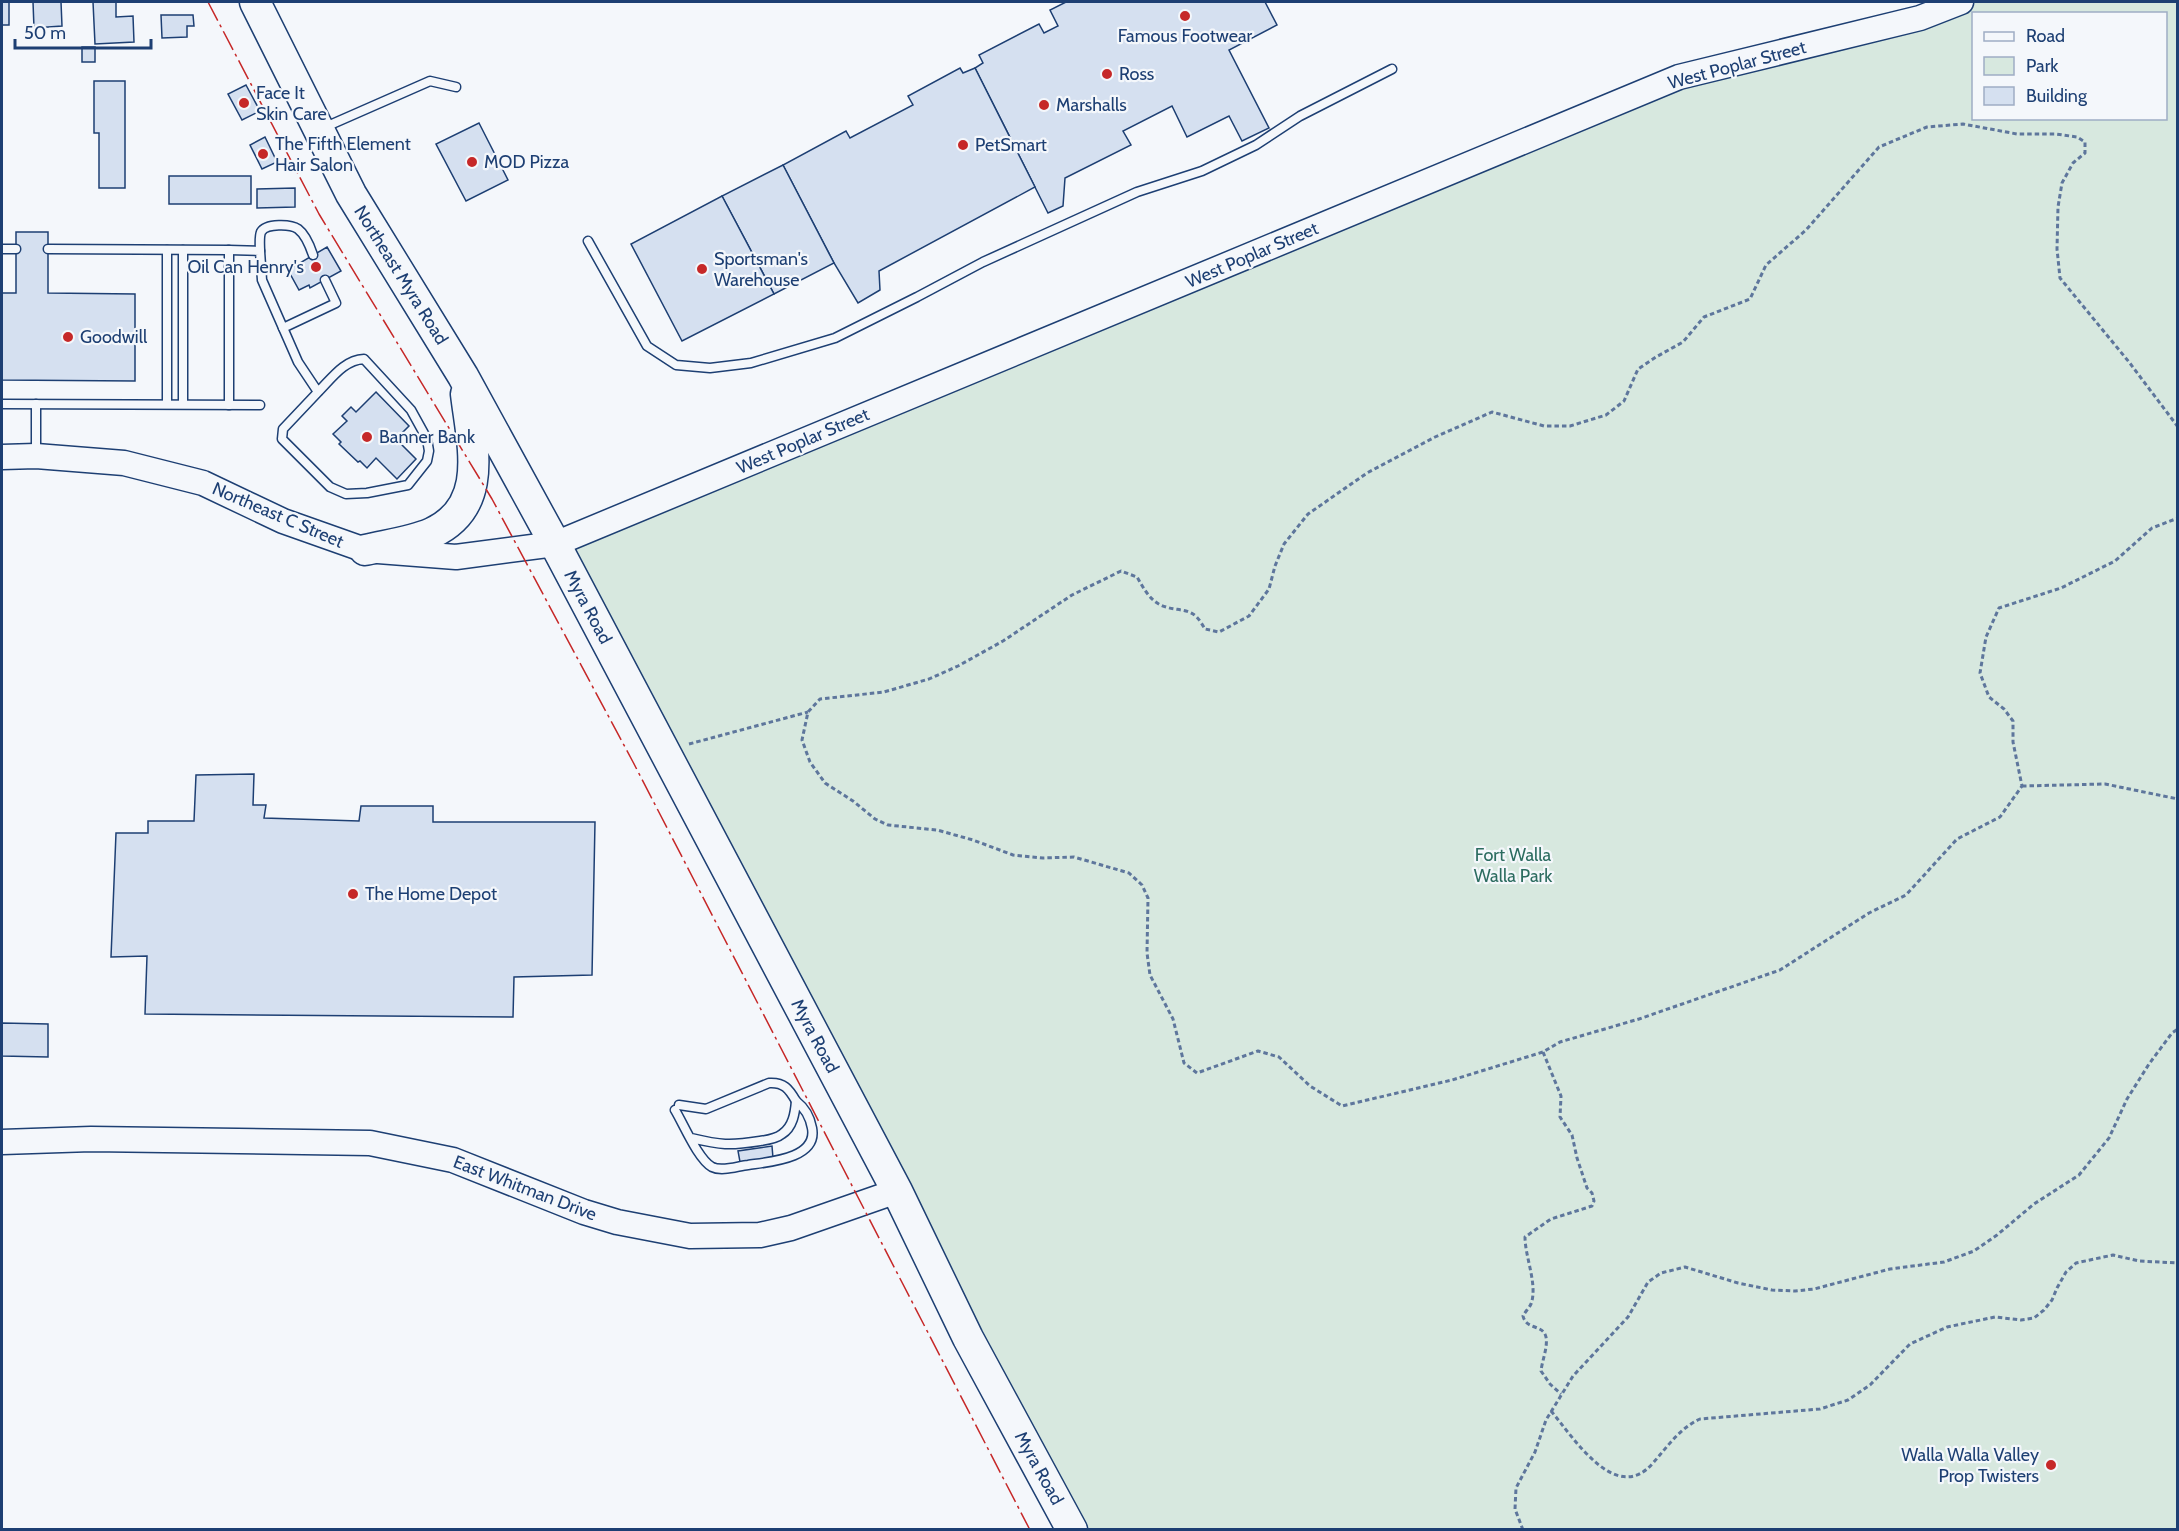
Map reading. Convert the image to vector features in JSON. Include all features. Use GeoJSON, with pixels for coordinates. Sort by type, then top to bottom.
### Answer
{"type":"FeatureCollection","features":[{"type":"Feature","properties":{"kind":"highway","name":"Northeast Myra Road"},"geometry":{"type":"LineString","coordinates":[[255,2],[351,194],[463,376],[555,544]]}},
{"type":"Feature","properties":{"kind":"highway"},"geometry":{"type":"LineString","coordinates":[[365,550],[429,534],[450,523],[469,497],[475,466],[463,376]]}},
{"type":"Feature","properties":{"kind":"highway","name":"Myra Road"},"geometry":{"type":"LineString","coordinates":[[555,544],[897,1191],[968,1338],[1072,1530]]}},
{"type":"Feature","properties":{"kind":"main road","name":"West Poplar Street"},"geometry":{"type":"LineString","coordinates":[[555,544],[1679,77],[1920,18],[1961,2]]}},
{"type":"Feature","properties":{"kind":"main road","name":"Northeast C Street"},"geometry":{"type":"LineString","coordinates":[[2,457],[36,456],[124,463],[203,483],[283,521],[365,550],[456,557],[555,544]]}},
{"type":"Feature","properties":{"kind":"main road","name":"East Whitman Drive"},"geometry":{"type":"LineString","coordinates":[[2,1142],[92,1139],[370,1143],[453,1160],[584,1212],[618,1222],[690,1236],[760,1235],[791,1228],[897,1191]]}},
{"type":"Feature","properties":{"kind":"lane"},"geometry":{"type":"LineString","coordinates":[[588,241],[647,346],[676,365],[710,368],[751,363],[835,338],[983,261],[1137,192],[1202,171],[1256,145],[1299,116],[1392,69]]}},
{"type":"Feature","properties":{"kind":"lane"},"geometry":{"type":"LineString","coordinates":[[320,129],[430,81],[456,87]]}},
{"type":"Feature","properties":{"kind":"lane"},"geometry":{"type":"LineString","coordinates":[[314,255],[305,237],[299,230],[292,227],[271,226],[264,228],[261,233],[262,280],[298,362],[318,392]]}},
{"type":"Feature","properties":{"kind":"lane"},"geometry":{"type":"LineString","coordinates":[[2,249],[16,249]]}},
{"type":"Feature","properties":{"kind":"lane"},"geometry":{"type":"LineString","coordinates":[[48,249],[260,251]]}},
{"type":"Feature","properties":{"kind":"lane"},"geometry":{"type":"LineString","coordinates":[[167,250],[167,404]]}},
{"type":"Feature","properties":{"kind":"lane"},"geometry":{"type":"LineString","coordinates":[[183,250],[183,404]]}},
{"type":"Feature","properties":{"kind":"lane"},"geometry":{"type":"LineString","coordinates":[[229,250],[229,405]]}},
{"type":"Feature","properties":{"kind":"lane"},"geometry":{"type":"LineString","coordinates":[[283,328],[336,303],[325,279]]}},
{"type":"Feature","properties":{"kind":"lane"},"geometry":{"type":"LineString","coordinates":[[364,359],[411,410],[427,439],[429,451],[427,461],[408,485],[346,494],[330,487],[282,439],[283,429],[318,392],[346,364],[364,359]]}},
{"type":"Feature","properties":{"kind":"lane"},"geometry":{"type":"LineString","coordinates":[[2,404],[260,405]]}},
{"type":"Feature","properties":{"kind":"lane"},"geometry":{"type":"LineString","coordinates":[[36,404],[36,456]]}},
{"type":"Feature","properties":{"kind":"lane"},"geometry":{"type":"LineString","coordinates":[[769,1083],[778,1083],[788,1088],[796,1101],[805,1108],[813,1134],[810,1142],[801,1152],[785,1159],[718,1169],[704,1161],[677,1108],[706,1109],[769,1083]]}},
{"type":"Feature","properties":{"kind":"lane"},"geometry":{"type":"LineString","coordinates":[[691,1138],[732,1146],[768,1140],[782,1134],[791,1124],[796,1101]]}},
{"type":"Feature","properties":{"kind":"path"},"geometry":{"type":"LineString","coordinates":[[2178,427],[2129,362],[2060,278],[2057,249],[2058,207],[2062,183],[2073,163],[2085,153],[2085,142],[2077,137],[2056,134],[2017,134],[1963,124],[1928,127],[1880,147],[1806,230],[1766,265],[1750,299],[1704,317],[1683,342],[1638,369],[1624,400],[1606,415],[1570,426],[1545,426],[1492,412],[1435,437],[1367,473],[1308,514],[1284,544],[1269,589],[1249,616],[1219,632],[1205,629],[1195,615],[1164,607],[1155,602],[1145,592],[1137,577],[1120,571],[1072,595],[1003,641],[929,679],[884,692],[820,699],[808,712],[802,740],[810,762],[825,783],[875,819],[888,825],[937,830],[974,840],[1013,855],[1043,858],[1074,857],[1129,873],[1142,885],[1148,898],[1147,953],[1150,975],[1173,1019],[1184,1063],[1197,1072],[1258,1052],[1279,1057],[1310,1086],[1342,1106],[1452,1080],[1543,1052],[1560,1042],[1639,1019],[1780,970],[1869,913],[1906,895],[1957,839],[2000,817],[2022,786],[2013,742],[2013,721],[2004,709],[1989,697],[1980,673],[1986,638],[1999,609],[2070,584],[2115,561],[2152,528],[2178,518]]}},
{"type":"Feature","properties":{"kind":"path"},"geometry":{"type":"LineString","coordinates":[[689,744],[808,712]]}},
{"type":"Feature","properties":{"kind":"path"},"geometry":{"type":"LineString","coordinates":[[2022,786],[2105,784],[2178,799]]}},
{"type":"Feature","properties":{"kind":"path"},"geometry":{"type":"LineString","coordinates":[[1523,1530],[1515,1509],[1516,1488],[1535,1452],[1551,1411],[1598,1347],[1628,1317],[1648,1282],[1661,1272],[1685,1267],[1738,1283],[1772,1290],[1795,1291],[1814,1289],[1890,1269],[1944,1262],[1974,1251],[2034,1204],[2079,1175],[2109,1138],[2127,1099],[2149,1064],[2172,1033],[2178,1029]]}},
{"type":"Feature","properties":{"kind":"path"},"geometry":{"type":"LineString","coordinates":[[1543,1052],[1561,1096],[1560,1117],[1572,1135],[1576,1158],[1594,1201],[1592,1206],[1551,1219],[1525,1237],[1532,1294],[1531,1305],[1523,1316],[1524,1322],[1541,1329],[1544,1333],[1546,1343],[1541,1371],[1550,1384],[1562,1394]]}},
{"type":"Feature","properties":{"kind":"path"},"geometry":{"type":"LineString","coordinates":[[1551,1411],[1595,1462],[1615,1476],[1633,1477],[1647,1469],[1685,1426],[1700,1419],[1820,1409],[1860,1394],[1910,1344],[1947,1327],[1995,1317],[2021,1320],[2034,1318],[2052,1300],[2067,1272],[2076,1263],[2113,1255],[2139,1261],[2178,1263]]}},
{"type":"Feature","properties":{"kind":"green space","name":"Fort Walla Walla Park"},"geometry":{"type":"Polygon","coordinates":[[[1961,2],[2177,2],[2177,1529],[1072,1529],[555,544],[1679,77],[1961,2]]]}},
{"type":"Feature","properties":{"kind":"building"},"geometry":{"type":"Polygon","coordinates":[[[2,2],[9,2],[9,25],[2,25],[2,2]]]}},
{"type":"Feature","properties":{"kind":"building"},"geometry":{"type":"Polygon","coordinates":[[[33,2],[61,2],[62,26],[34,28],[33,2]]]}},
{"type":"Feature","properties":{"kind":"building"},"geometry":{"type":"Polygon","coordinates":[[[93,2],[116,2],[116,17],[133,16],[134,42],[95,44],[93,2]]]}},
{"type":"Feature","properties":{"kind":"building"},"geometry":{"type":"Polygon","coordinates":[[[1066,2],[1265,2],[1277,25],[1229,50],[1269,128],[1242,141],[1229,116],[1187,137],[1172,106],[1123,131],[1131,145],[1065,178],[1063,206],[1048,213],[975,68],[983,63],[979,55],[1039,24],[1044,33],[1058,26],[1050,10],[1066,2]]]}},
{"type":"Feature","properties":{"kind":"building"},"geometry":{"type":"Polygon","coordinates":[[[161,15],[193,15],[194,26],[187,26],[187,37],[162,38],[161,15]]]}},
{"type":"Feature","properties":{"kind":"building"},"geometry":{"type":"Polygon","coordinates":[[[82,47],[95,47],[95,62],[82,62],[82,47]]]}},
{"type":"Feature","properties":{"kind":"building"},"geometry":{"type":"Polygon","coordinates":[[[960,68],[963,73],[975,68],[1035,187],[879,271],[880,290],[858,303],[834,263],[783,165],[846,131],[850,138],[913,105],[908,96],[960,68]]]}},
{"type":"Feature","properties":{"kind":"building"},"geometry":{"type":"Polygon","coordinates":[[[94,81],[125,81],[125,188],[99,188],[99,133],[94,133],[94,81]]]}},
{"type":"Feature","properties":{"kind":"building","name":"Face It Skin Care"},"geometry":{"type":"Polygon","coordinates":[[[246,85],[260,111],[242,120],[228,94],[246,85]]]}},
{"type":"Feature","properties":{"kind":"building","name":"MOD Pizza"},"geometry":{"type":"Polygon","coordinates":[[[479,123],[508,180],[466,201],[436,144],[479,123]]]}},
{"type":"Feature","properties":{"kind":"building","name":"The Fifth Element Hair Salon"},"geometry":{"type":"Polygon","coordinates":[[[265,137],[277,162],[262,169],[250,145],[265,137]]]}},
{"type":"Feature","properties":{"kind":"building"},"geometry":{"type":"Polygon","coordinates":[[[783,165],[834,263],[774,294],[722,196],[783,165]]]}},
{"type":"Feature","properties":{"kind":"building"},"geometry":{"type":"Polygon","coordinates":[[[169,176],[251,176],[251,204],[169,204],[169,176]]]}},
{"type":"Feature","properties":{"kind":"building"},"geometry":{"type":"Polygon","coordinates":[[[295,188],[295,207],[257,208],[257,189],[295,188]]]}},
{"type":"Feature","properties":{"kind":"building","name":"Sportsman's Warehouse"},"geometry":{"type":"Polygon","coordinates":[[[722,196],[774,294],[682,341],[631,244],[722,196]]]}},
{"type":"Feature","properties":{"kind":"building","name":"Goodwill"},"geometry":{"type":"Polygon","coordinates":[[[16,232],[48,232],[48,293],[135,294],[135,381],[2,380],[2,293],[16,293],[16,232]]]}},
{"type":"Feature","properties":{"kind":"building","name":"Oil Can Henry's"},"geometry":{"type":"Polygon","coordinates":[[[327,247],[341,271],[310,288],[309,285],[299,290],[288,270],[327,247]]]}},
{"type":"Feature","properties":{"kind":"building","name":"Banner Bank"},"geometry":{"type":"Polygon","coordinates":[[[376,392],[409,426],[396,439],[416,459],[397,479],[376,458],[367,468],[360,461],[358,462],[339,444],[341,442],[333,434],[347,421],[342,416],[351,407],[356,412],[376,392]]]}},
{"type":"Feature","properties":{"kind":"building","name":"The Home Depot"},"geometry":{"type":"Polygon","coordinates":[[[254,774],[253,805],[266,805],[264,818],[359,821],[361,806],[433,806],[433,822],[595,822],[592,975],[514,977],[513,1017],[145,1014],[147,956],[111,957],[116,833],[148,833],[148,821],[194,821],[196,775],[254,774]]]}},
{"type":"Feature","properties":{"kind":"building"},"geometry":{"type":"Polygon","coordinates":[[[2,1023],[48,1024],[48,1057],[2,1056],[2,1023]]]}},
{"type":"Feature","properties":{"kind":"building"},"geometry":{"type":"Polygon","coordinates":[[[772,1146],[773,1158],[740,1162],[738,1151],[772,1146]]]}},
{"type":"Feature","properties":{"kind":"power"},"geometry":{"type":"LineString","coordinates":[[208,2],[319,214],[492,499],[633,762],[1030,1530]]}},
{"type":"Feature","properties":{"kind":"place","name":"Famous Footwear"},"geometry":{"type":"Point","coordinates":[1185,16]}},
{"type":"Feature","properties":{"kind":"place","name":"Ross"},"geometry":{"type":"Point","coordinates":[1107,74]}},
{"type":"Feature","properties":{"kind":"place","name":"Face It Skin Care"},"geometry":{"type":"Point","coordinates":[244,103]}},
{"type":"Feature","properties":{"kind":"place","name":"Marshalls"},"geometry":{"type":"Point","coordinates":[1044,105]}},
{"type":"Feature","properties":{"kind":"place","name":"PetSmart"},"geometry":{"type":"Point","coordinates":[963,145]}},
{"type":"Feature","properties":{"kind":"place","name":"The Fifth Element Hair Salon"},"geometry":{"type":"Point","coordinates":[263,154]}},
{"type":"Feature","properties":{"kind":"place","name":"MOD Pizza"},"geometry":{"type":"Point","coordinates":[472,162]}},
{"type":"Feature","properties":{"kind":"place","name":"Oil Can Henry's"},"geometry":{"type":"Point","coordinates":[316,267]}},
{"type":"Feature","properties":{"kind":"place","name":"Sportsman's Warehouse"},"geometry":{"type":"Point","coordinates":[702,269]}},
{"type":"Feature","properties":{"kind":"place","name":"Goodwill"},"geometry":{"type":"Point","coordinates":[68,337]}},
{"type":"Feature","properties":{"kind":"place","name":"Banner Bank"},"geometry":{"type":"Point","coordinates":[367,437]}},
{"type":"Feature","properties":{"kind":"place","name":"The Home Depot"},"geometry":{"type":"Point","coordinates":[353,894]}},
{"type":"Feature","properties":{"kind":"place","name":"Walla Walla Valley Prop Twisters"},"geometry":{"type":"Point","coordinates":[2051,1465]}}]}
